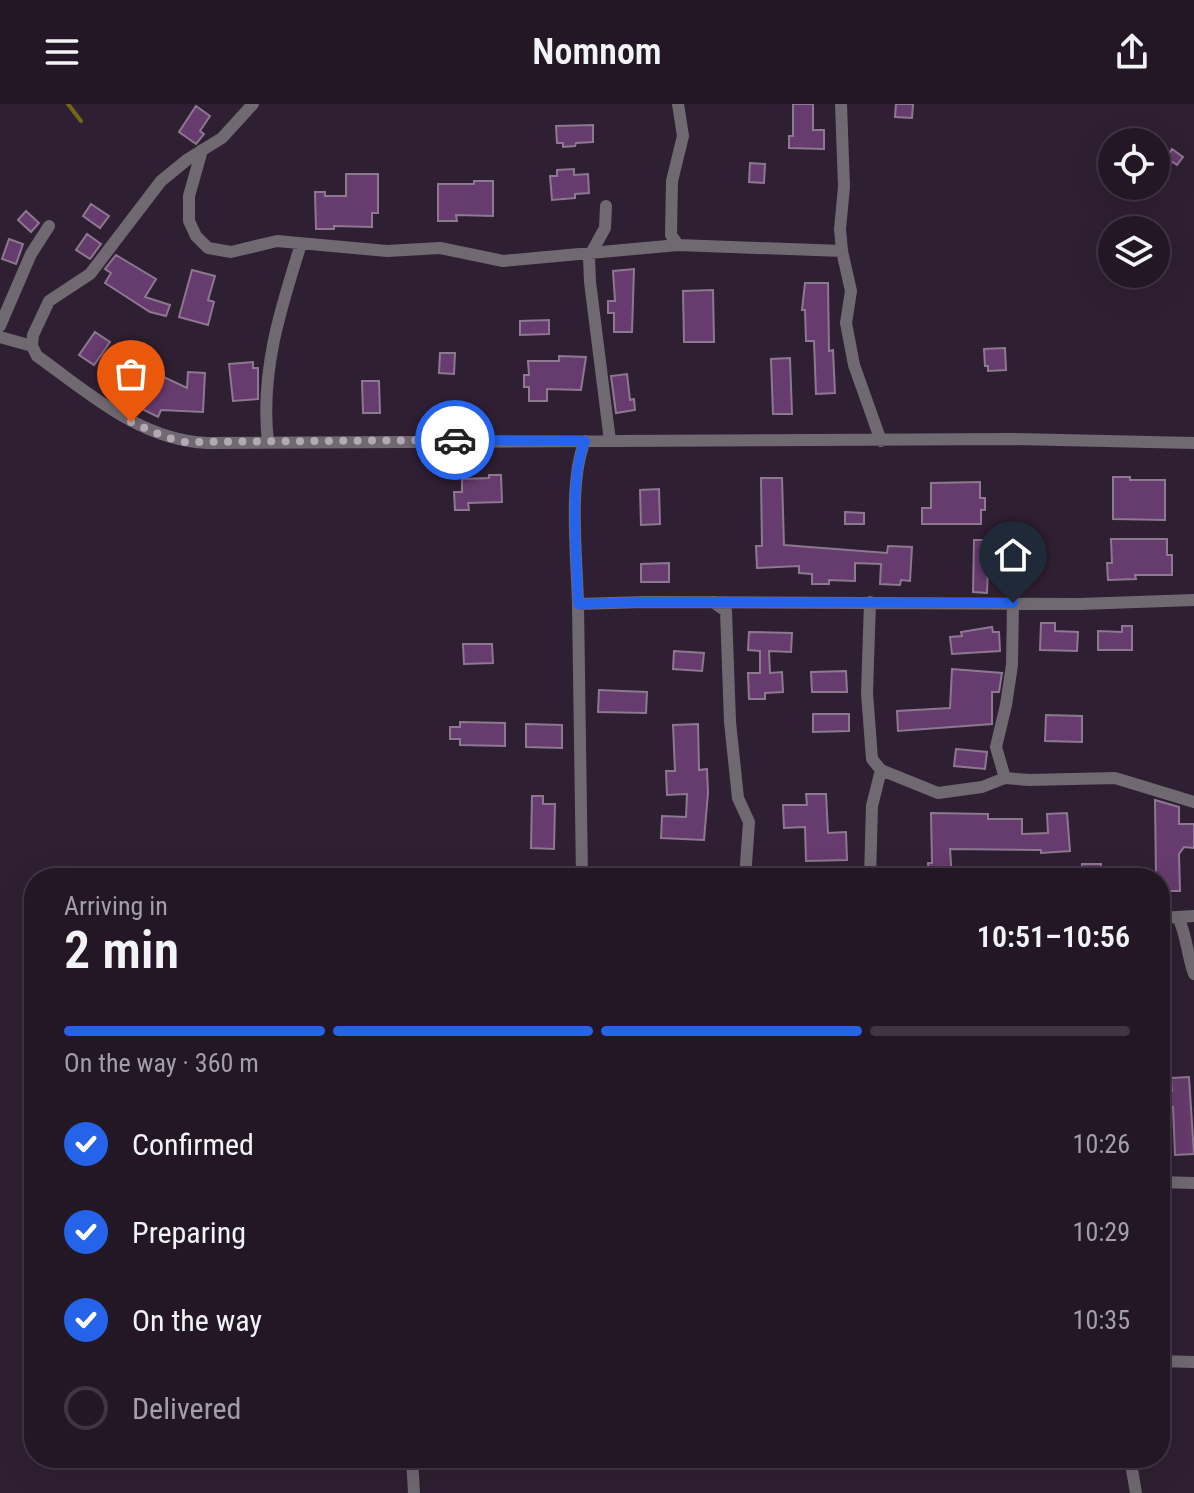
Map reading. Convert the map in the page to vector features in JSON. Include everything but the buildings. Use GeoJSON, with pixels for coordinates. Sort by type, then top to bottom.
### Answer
{"type":"FeatureCollection","features":[{"type":"Feature","properties":{"kind":"street"},"geometry":{"type":"LineString","coordinates":[[253,104],[233,128],[161,181],[90,274],[49,301],[40,315],[32,346],[37,356],[131,422],[165,437],[185,442],[1012,439],[1194,443]]}},
{"type":"Feature","properties":{"kind":"street"},"geometry":{"type":"LineString","coordinates":[[678,104],[683,136],[672,181],[671,235],[678,245]]}},
{"type":"Feature","properties":{"kind":"street"},"geometry":{"type":"LineString","coordinates":[[841,104],[844,187],[840,229],[851,291],[846,323],[854,365],[881,441]]}},
{"type":"Feature","properties":{"kind":"street"},"geometry":{"type":"LineString","coordinates":[[202,150],[189,196],[189,221],[196,236],[208,248],[231,252],[277,241],[387,251],[440,248],[503,261],[678,245],[842,251]]}},
{"type":"Feature","properties":{"kind":"street"},"geometry":{"type":"LineString","coordinates":[[606,206],[605,228],[590,254],[590,282],[610,441]]}},
{"type":"Feature","properties":{"kind":"street"},"geometry":{"type":"LineString","coordinates":[[0,326],[31,254],[49,226]]}},
{"type":"Feature","properties":{"kind":"street"},"geometry":{"type":"LineString","coordinates":[[268,442],[265,412],[268,363],[301,244]]}},
{"type":"Feature","properties":{"kind":"street"},"geometry":{"type":"LineString","coordinates":[[0,337],[32,346]]}},
{"type":"Feature","properties":{"kind":"street"},"geometry":{"type":"LineString","coordinates":[[582,868],[576,527],[578,471],[585,441]]}},
{"type":"Feature","properties":{"kind":"street"},"geometry":{"type":"LineString","coordinates":[[578,604],[1194,600]]}},
{"type":"Feature","properties":{"kind":"street"},"geometry":{"type":"LineString","coordinates":[[713,602],[726,611],[730,722],[738,798],[749,822],[746,868]]}},
{"type":"Feature","properties":{"kind":"street"},"geometry":{"type":"LineString","coordinates":[[870,602],[867,693],[872,759],[881,770],[938,793],[982,787],[1005,778],[1115,778],[1194,802]]}},
{"type":"Feature","properties":{"kind":"street"},"geometry":{"type":"LineString","coordinates":[[1005,778],[996,747],[1012,665],[1013,603]]}},
{"type":"Feature","properties":{"kind":"street"},"geometry":{"type":"LineString","coordinates":[[870,868],[872,806],[881,770]]}},
{"type":"Feature","properties":{"kind":"street"},"geometry":{"type":"LineString","coordinates":[[1170,917],[1194,916]]}},
{"type":"Feature","properties":{"kind":"street"},"geometry":{"type":"LineString","coordinates":[[1178,917],[1188,939],[1188,957],[1194,974]]}},
{"type":"Feature","properties":{"kind":"street"},"geometry":{"type":"LineString","coordinates":[[1170,1182],[1194,1183]]}},
{"type":"Feature","properties":{"kind":"street"},"geometry":{"type":"LineString","coordinates":[[1170,1361],[1194,1362]]}},
{"type":"Feature","properties":{"kind":"street"},"geometry":{"type":"LineString","coordinates":[[413,1468],[414,1493]]}},
{"type":"Feature","properties":{"kind":"street"},"geometry":{"type":"LineString","coordinates":[[1132,1468],[1136,1493]]}},
{"type":"Feature","properties":{"kind":"waterway"},"geometry":{"type":"LineString","coordinates":[[68,104],[81,121]]}},
{"type":"Feature","properties":{"kind":"way so far"},"geometry":{"type":"LineString","coordinates":[[131,422],[185,442],[455,440]]}},
{"type":"Feature","properties":{"kind":"route"},"geometry":{"type":"LineString","coordinates":[[455,440],[585,441],[578,471],[578,604],[1013,603]]}}]}
